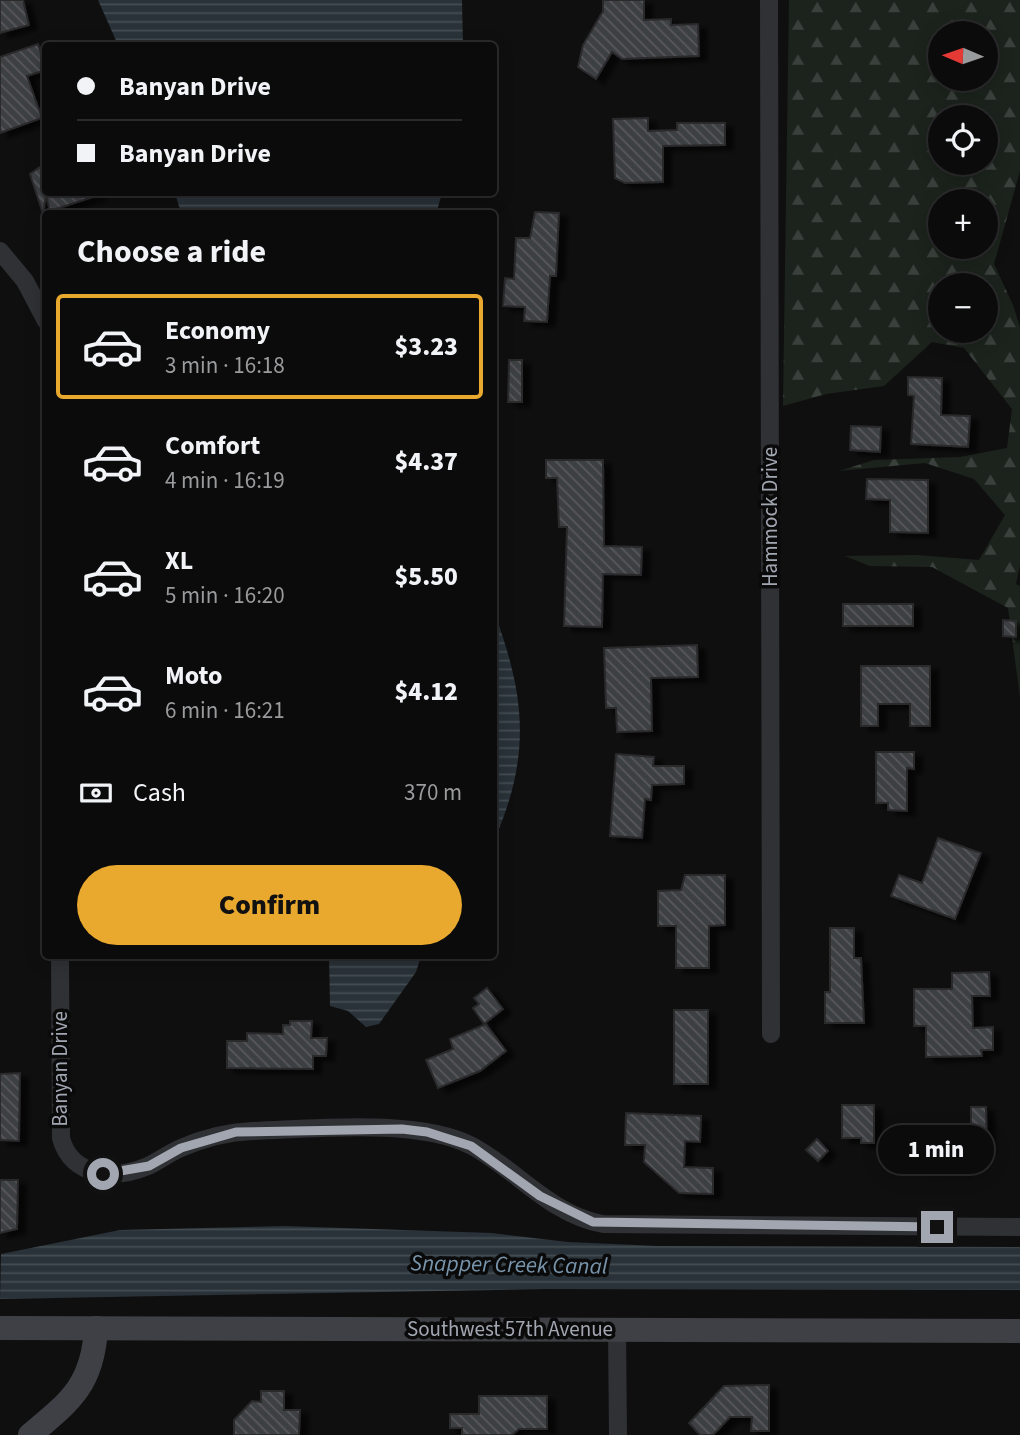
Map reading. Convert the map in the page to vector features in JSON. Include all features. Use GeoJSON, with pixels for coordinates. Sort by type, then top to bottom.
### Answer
{"type":"FeatureCollection","features":[{"type":"Feature","properties":{"kind":"main road","name":"Southwest 57th Avenue"},"geometry":{"type":"LineString","coordinates":[[0,1328],[1020,1331]]}},
{"type":"Feature","properties":{"kind":"main road"},"geometry":{"type":"LineString","coordinates":[[30,1435],[65,1406],[83,1381],[93,1362],[96,1328]]}},
{"type":"Feature","properties":{"kind":"street","name":"Hammock Drive"},"geometry":{"type":"LineString","coordinates":[[769,0],[771,1034]]}},
{"type":"Feature","properties":{"kind":"street"},"geometry":{"type":"LineString","coordinates":[[0,251],[25,281],[42,313]]}},
{"type":"Feature","properties":{"kind":"street","name":"Banyan Drive"},"geometry":{"type":"LineString","coordinates":[[60,959],[61,1138],[70,1158],[93,1172],[118,1174],[138,1169],[181,1148],[236,1132],[402,1129],[464,1143],[556,1205],[603,1224],[1020,1227]]}},
{"type":"Feature","properties":{"kind":"street"},"geometry":{"type":"LineString","coordinates":[[617,1330],[618,1435]]}},
{"type":"Feature","properties":{"kind":"green space"},"geometry":{"type":"Polygon","coordinates":[[[789,0],[1020,0],[1020,171],[998,250],[998,189],[928,189],[928,259],[995,259],[994,264],[1013,305],[1020,327],[1020,565],[1016,584],[1020,586],[1020,697],[1008,608],[932,567],[870,566],[845,556],[917,555],[979,560],[1005,515],[974,479],[925,463],[839,471],[874,460],[960,457],[1007,448],[1012,409],[964,348],[937,343],[998,343],[998,273],[928,273],[928,343],[931,343],[884,386],[826,394],[783,406],[789,0]]]}},
{"type":"Feature","properties":{"kind":"water"},"geometry":{"type":"Polygon","coordinates":[[[98,0],[462,0],[463,42],[117,42],[98,0]]]}},
{"type":"Feature","properties":{"kind":"water"},"geometry":{"type":"Polygon","coordinates":[[[176,196],[441,196],[437,210],[180,210],[176,196]]]}},
{"type":"Feature","properties":{"kind":"water"},"geometry":{"type":"Polygon","coordinates":[[[497,620],[513,672],[520,727],[519,754],[506,810],[497,833],[497,620]]]}},
{"type":"Feature","properties":{"kind":"water"},"geometry":{"type":"Polygon","coordinates":[[[329,959],[420,959],[416,972],[379,1024],[366,1027],[348,1011],[330,1006],[329,959]]]}},
{"type":"Feature","properties":{"kind":"water","name":"Snapper Creek Canal"},"geometry":{"type":"Polygon","coordinates":[[[284,1226],[492,1233],[568,1242],[658,1246],[1020,1247],[1020,1290],[545,1289],[0,1299],[1,1254],[120,1230],[284,1226]]]}},
{"type":"Feature","properties":{"kind":"building"},"geometry":{"type":"Polygon","coordinates":[[[0,0],[23,0],[29,25],[0,33],[0,0]]]}},
{"type":"Feature","properties":{"kind":"building"},"geometry":{"type":"Polygon","coordinates":[[[603,0],[644,0],[644,20],[671,19],[671,25],[698,24],[699,56],[622,59],[612,52],[596,79],[578,67],[583,45],[603,11],[603,0]]]}},
{"type":"Feature","properties":{"kind":"building"},"geometry":{"type":"Polygon","coordinates":[[[38,44],[42,71],[27,76],[42,118],[0,133],[0,57],[38,44]]]}},
{"type":"Feature","properties":{"kind":"building"},"geometry":{"type":"Polygon","coordinates":[[[648,118],[648,131],[677,130],[677,123],[725,123],[725,145],[663,146],[663,182],[625,183],[615,178],[613,119],[648,118]]]}},
{"type":"Feature","properties":{"kind":"building"},"geometry":{"type":"Polygon","coordinates":[[[42,166],[42,196],[46,196],[42,211],[30,174],[42,166]]]}},
{"type":"Feature","properties":{"kind":"building"},"geometry":{"type":"Polygon","coordinates":[[[46,196],[96,196],[53,210],[50,210],[46,196]]]}},
{"type":"Feature","properties":{"kind":"building"},"geometry":{"type":"Polygon","coordinates":[[[535,212],[559,213],[556,276],[550,276],[547,322],[524,321],[525,307],[503,306],[505,278],[514,279],[516,238],[530,238],[535,212]]]}},
{"type":"Feature","properties":{"kind":"building"},"geometry":{"type":"Polygon","coordinates":[[[509,360],[522,360],[522,402],[508,402],[509,360]]]}},
{"type":"Feature","properties":{"kind":"building"},"geometry":{"type":"Polygon","coordinates":[[[908,377],[942,378],[941,415],[970,416],[968,447],[911,444],[914,396],[908,395],[908,377]]]}},
{"type":"Feature","properties":{"kind":"building"},"geometry":{"type":"Polygon","coordinates":[[[851,426],[881,427],[880,452],[850,450],[851,426]]]}},
{"type":"Feature","properties":{"kind":"building"},"geometry":{"type":"Polygon","coordinates":[[[546,460],[603,460],[604,546],[642,547],[641,575],[603,574],[602,627],[564,626],[567,527],[559,527],[557,478],[546,478],[546,460]]]}},
{"type":"Feature","properties":{"kind":"building"},"geometry":{"type":"Polygon","coordinates":[[[867,479],[928,480],[928,533],[890,532],[890,500],[866,499],[867,479]]]}},
{"type":"Feature","properties":{"kind":"building"},"geometry":{"type":"Polygon","coordinates":[[[843,604],[913,604],[913,626],[843,626],[843,604]]]}},
{"type":"Feature","properties":{"kind":"building"},"geometry":{"type":"Polygon","coordinates":[[[1003,620],[1016,621],[1016,637],[1003,636],[1003,620]]]}},
{"type":"Feature","properties":{"kind":"building"},"geometry":{"type":"Polygon","coordinates":[[[697,645],[698,677],[651,678],[652,731],[617,732],[616,708],[606,708],[604,648],[697,645]]]}},
{"type":"Feature","properties":{"kind":"building"},"geometry":{"type":"Polygon","coordinates":[[[861,666],[930,666],[930,726],[910,726],[910,704],[878,704],[878,726],[861,726],[861,666]]]}},
{"type":"Feature","properties":{"kind":"building"},"geometry":{"type":"Polygon","coordinates":[[[876,752],[914,752],[914,769],[907,768],[907,811],[888,810],[888,803],[876,803],[876,752]]]}},
{"type":"Feature","properties":{"kind":"building"},"geometry":{"type":"Polygon","coordinates":[[[616,754],[654,757],[653,766],[684,766],[684,784],[652,785],[651,800],[645,799],[642,838],[610,836],[616,754]]]}},
{"type":"Feature","properties":{"kind":"building"},"geometry":{"type":"Polygon","coordinates":[[[938,838],[981,853],[955,919],[891,896],[899,875],[922,883],[938,838]]]}},
{"type":"Feature","properties":{"kind":"building"},"geometry":{"type":"Polygon","coordinates":[[[685,875],[725,875],[725,925],[709,926],[709,968],[676,968],[676,926],[658,926],[658,891],[681,890],[685,875]]]}},
{"type":"Feature","properties":{"kind":"building"},"geometry":{"type":"Polygon","coordinates":[[[830,928],[854,928],[854,958],[861,958],[864,1023],[825,1023],[825,992],[830,992],[830,928]]]}},
{"type":"Feature","properties":{"kind":"building"},"geometry":{"type":"Polygon","coordinates":[[[989,972],[990,996],[972,996],[973,1028],[993,1027],[993,1050],[981,1050],[982,1056],[926,1057],[926,1026],[914,1026],[914,989],[952,989],[952,973],[989,972]]]}},
{"type":"Feature","properties":{"kind":"building"},"geometry":{"type":"Polygon","coordinates":[[[487,988],[503,1009],[484,1024],[473,1008],[479,1004],[474,998],[487,988]]]}},
{"type":"Feature","properties":{"kind":"building"},"geometry":{"type":"Polygon","coordinates":[[[674,1010],[708,1010],[708,1084],[674,1084],[674,1010]]]}},
{"type":"Feature","properties":{"kind":"building"},"geometry":{"type":"Polygon","coordinates":[[[290,1021],[312,1021],[311,1038],[327,1038],[326,1056],[313,1056],[313,1069],[227,1068],[227,1041],[247,1041],[247,1033],[283,1034],[283,1025],[290,1025],[290,1021]]]}},
{"type":"Feature","properties":{"kind":"building"},"geometry":{"type":"Polygon","coordinates":[[[486,1024],[506,1051],[480,1071],[438,1088],[426,1060],[453,1049],[450,1039],[486,1024]]]}},
{"type":"Feature","properties":{"kind":"building"},"geometry":{"type":"Polygon","coordinates":[[[20,1073],[19,1141],[0,1140],[0,1074],[20,1073]]]}},
{"type":"Feature","properties":{"kind":"building"},"geometry":{"type":"Polygon","coordinates":[[[842,1105],[874,1105],[874,1143],[861,1143],[861,1138],[842,1138],[842,1105]]]}},
{"type":"Feature","properties":{"kind":"building"},"geometry":{"type":"Polygon","coordinates":[[[971,1107],[986,1107],[987,1146],[963,1170],[920,1168],[920,1149],[948,1146],[971,1123],[971,1107]]]}},
{"type":"Feature","properties":{"kind":"building"},"geometry":{"type":"Polygon","coordinates":[[[626,1113],[701,1116],[700,1142],[685,1141],[684,1167],[713,1168],[713,1194],[679,1193],[644,1162],[645,1145],[625,1145],[626,1113]]]}},
{"type":"Feature","properties":{"kind":"building"},"geometry":{"type":"Polygon","coordinates":[[[817,1139],[828,1151],[818,1161],[806,1150],[817,1139]]]}},
{"type":"Feature","properties":{"kind":"building"},"geometry":{"type":"Polygon","coordinates":[[[0,1180],[18,1180],[17,1229],[0,1233],[0,1180]]]}},
{"type":"Feature","properties":{"kind":"building"},"geometry":{"type":"Polygon","coordinates":[[[769,1385],[769,1431],[751,1431],[752,1417],[730,1417],[713,1435],[700,1435],[689,1423],[724,1386],[769,1385]]]}},
{"type":"Feature","properties":{"kind":"building"},"geometry":{"type":"Polygon","coordinates":[[[261,1391],[284,1391],[284,1410],[300,1410],[299,1435],[234,1435],[234,1420],[252,1401],[261,1402],[261,1391]]]}},
{"type":"Feature","properties":{"kind":"building"},"geometry":{"type":"Polygon","coordinates":[[[479,1396],[547,1396],[547,1429],[519,1429],[512,1435],[462,1435],[462,1428],[450,1428],[450,1414],[479,1414],[479,1396]]]}},
{"type":"Feature","properties":{"kind":"route"},"geometry":{"type":"LineString","coordinates":[[103,1174],[118,1174],[149,1166],[181,1148],[236,1132],[402,1129],[427,1132],[471,1146],[508,1170],[540,1196],[593,1222],[937,1227]]}}]}
